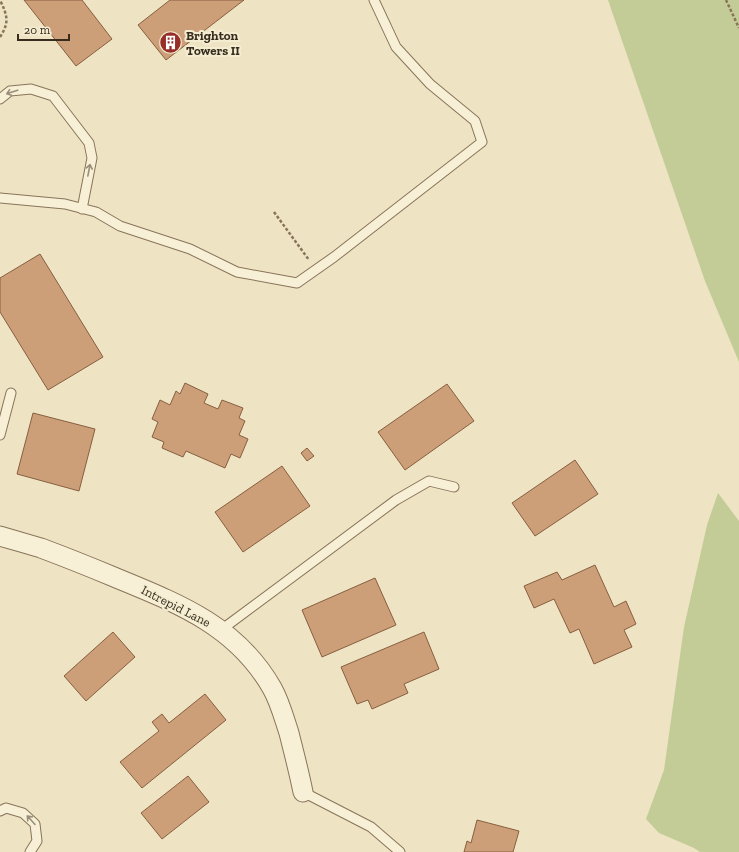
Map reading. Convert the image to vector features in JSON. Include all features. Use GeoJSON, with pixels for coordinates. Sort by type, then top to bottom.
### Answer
{"type":"FeatureCollection","features":[{"type":"Feature","properties":{"kind":"street","name":"Intrepid Lane"},"geometry":{"type":"LineString","coordinates":[[0,536],[41,548],[166,598],[191,611],[221,630],[239,645],[257,665],[272,688],[282,709],[303,792]]}},
{"type":"Feature","properties":{"kind":"lane"},"geometry":{"type":"LineString","coordinates":[[0,198],[65,204],[96,212],[120,226],[190,249],[237,272],[297,283],[334,257],[482,142],[475,121],[430,84],[396,47],[374,0]]}},
{"type":"Feature","properties":{"kind":"lane"},"geometry":{"type":"LineString","coordinates":[[0,98],[10,91],[31,89],[54,96],[89,143],[92,158],[82,209]]}},
{"type":"Feature","properties":{"kind":"lane"},"geometry":{"type":"LineString","coordinates":[[0,435],[11,393]]}},
{"type":"Feature","properties":{"kind":"lane"},"geometry":{"type":"LineString","coordinates":[[221,630],[396,500],[429,481],[454,487]]}},
{"type":"Feature","properties":{"kind":"lane"},"geometry":{"type":"LineString","coordinates":[[303,792],[371,827],[400,852]]}},
{"type":"Feature","properties":{"kind":"lane"},"geometry":{"type":"LineString","coordinates":[[0,811],[6,808],[23,813],[35,824],[37,841],[30,852]]}},
{"type":"Feature","properties":{"kind":"path"},"geometry":{"type":"LineString","coordinates":[[0,0],[7,17],[4,30],[0,37]]}},
{"type":"Feature","properties":{"kind":"path"},"geometry":{"type":"LineString","coordinates":[[726,0],[739,28]]}},
{"type":"Feature","properties":{"kind":"path"},"geometry":{"type":"LineString","coordinates":[[274,212],[310,260],[314,260]]}},
{"type":"Feature","properties":{"kind":"green space"},"geometry":{"type":"Polygon","coordinates":[[[608,0],[739,0],[739,362],[705,281],[608,0]]]}},
{"type":"Feature","properties":{"kind":"green space"},"geometry":{"type":"Polygon","coordinates":[[[718,493],[739,521],[739,852],[700,852],[659,833],[646,819],[664,770],[684,627],[707,525],[718,493]]]}},
{"type":"Feature","properties":{"kind":"building"},"geometry":{"type":"Polygon","coordinates":[[[24,0],[82,0],[112,39],[76,66],[24,0]]]}},
{"type":"Feature","properties":{"kind":"building","name":"Brighton Towers II"},"geometry":{"type":"Polygon","coordinates":[[[170,0],[244,0],[166,60],[138,25],[170,0]]]}},
{"type":"Feature","properties":{"kind":"building"},"geometry":{"type":"Polygon","coordinates":[[[40,254],[103,357],[48,390],[0,312],[0,278],[40,254]]]}},
{"type":"Feature","properties":{"kind":"building"},"geometry":{"type":"Polygon","coordinates":[[[185,383],[208,394],[204,403],[218,409],[222,400],[243,408],[239,418],[245,421],[239,435],[248,439],[240,458],[231,454],[225,468],[186,451],[183,457],[162,448],[164,442],[152,437],[158,422],[152,419],[160,400],[170,405],[176,391],[180,394],[185,383]]]}},
{"type":"Feature","properties":{"kind":"building"},"geometry":{"type":"Polygon","coordinates":[[[447,384],[474,421],[405,470],[378,432],[447,384]]]}},
{"type":"Feature","properties":{"kind":"building"},"geometry":{"type":"Polygon","coordinates":[[[33,413],[95,429],[79,491],[17,474],[33,413]]]}},
{"type":"Feature","properties":{"kind":"building"},"geometry":{"type":"Polygon","coordinates":[[[307,448],[314,456],[307,461],[301,453],[307,448]]]}},
{"type":"Feature","properties":{"kind":"building"},"geometry":{"type":"Polygon","coordinates":[[[575,460],[598,494],[535,536],[512,503],[575,460]]]}},
{"type":"Feature","properties":{"kind":"building"},"geometry":{"type":"Polygon","coordinates":[[[282,466],[310,506],[243,552],[215,512],[282,466]]]}},
{"type":"Feature","properties":{"kind":"building"},"geometry":{"type":"Polygon","coordinates":[[[595,565],[614,607],[626,601],[636,624],[624,630],[632,647],[594,664],[579,629],[570,633],[554,599],[534,608],[524,586],[557,572],[562,580],[595,565]]]}},
{"type":"Feature","properties":{"kind":"building"},"geometry":{"type":"Polygon","coordinates":[[[375,578],[396,625],[322,657],[302,610],[375,578]]]}},
{"type":"Feature","properties":{"kind":"building"},"geometry":{"type":"Polygon","coordinates":[[[113,632],[135,657],[86,701],[64,676],[113,632]]]}},
{"type":"Feature","properties":{"kind":"building"},"geometry":{"type":"Polygon","coordinates":[[[424,632],[439,669],[404,684],[408,693],[372,709],[368,700],[357,704],[341,667],[424,632]]]}},
{"type":"Feature","properties":{"kind":"building"},"geometry":{"type":"Polygon","coordinates":[[[205,694],[226,720],[142,788],[120,762],[159,731],[152,722],[162,714],[169,723],[205,694]]]}},
{"type":"Feature","properties":{"kind":"building"},"geometry":{"type":"Polygon","coordinates":[[[188,776],[209,802],[162,839],[141,813],[188,776]]]}},
{"type":"Feature","properties":{"kind":"building"},"geometry":{"type":"Polygon","coordinates":[[[477,820],[519,831],[513,852],[464,852],[467,841],[471,843],[477,820]]]}},
{"type":"Feature","properties":{"kind":"place","name":"Brighton Towers II"},"geometry":{"type":"Point","coordinates":[171,42]}}]}
